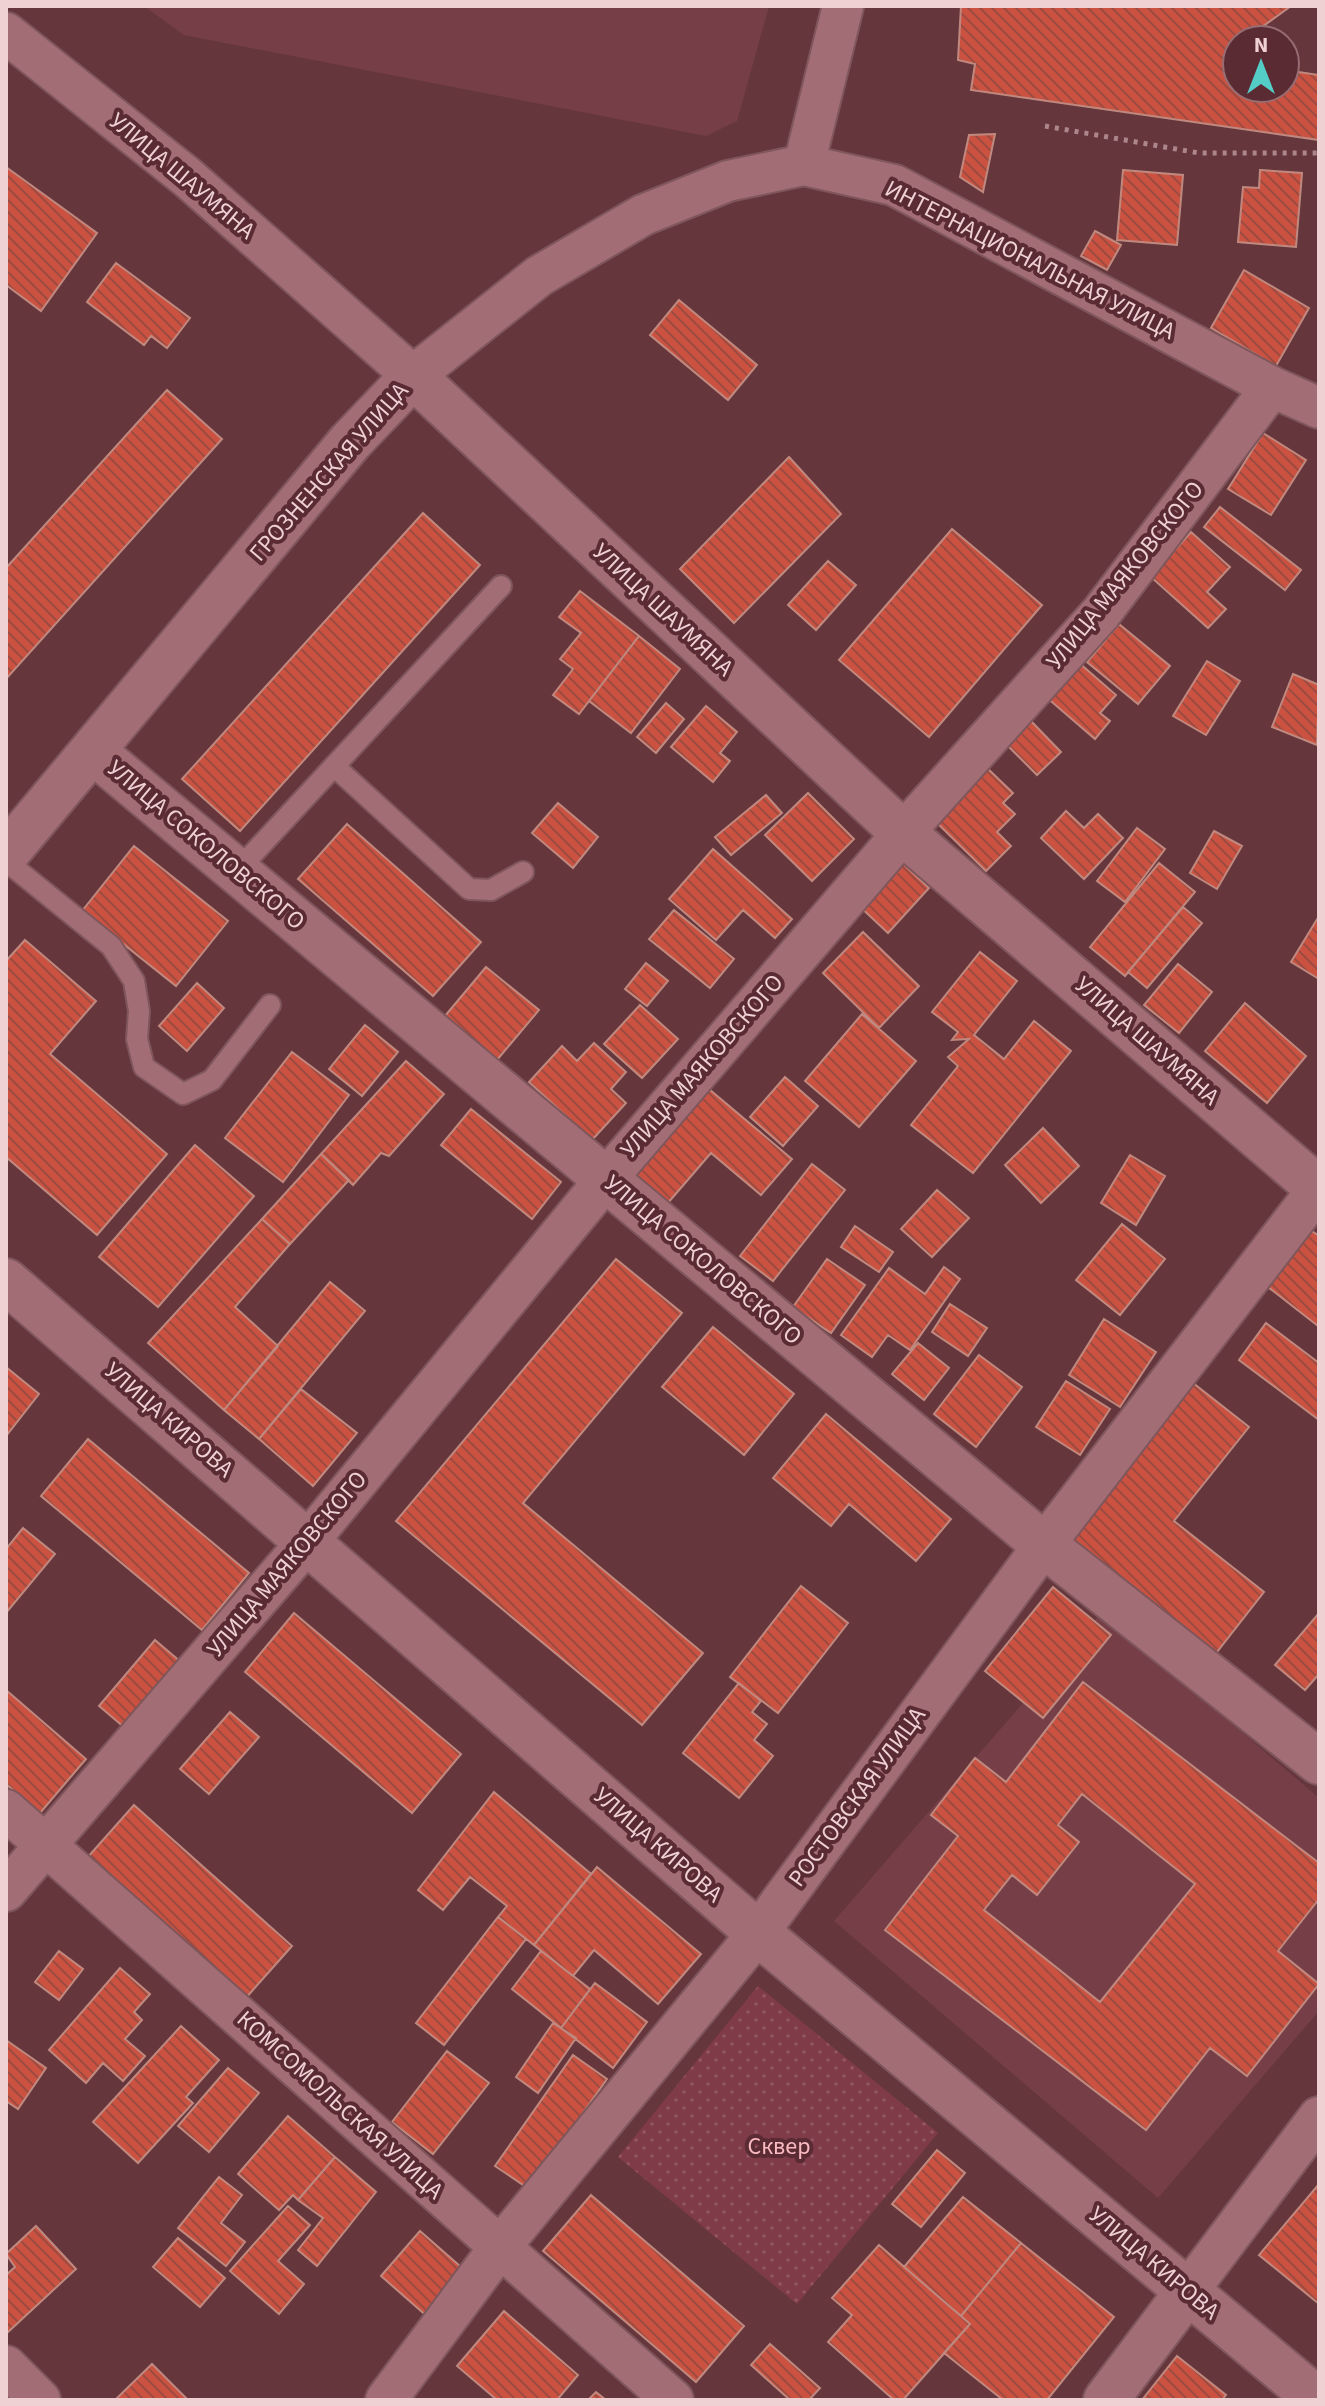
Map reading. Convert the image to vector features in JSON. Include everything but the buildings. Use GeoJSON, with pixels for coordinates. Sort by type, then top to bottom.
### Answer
{"type":"FeatureCollection","features":[{"type":"Feature","properties":{"kind":"street"},"geometry":{"type":"LineString","coordinates":[[804,165],[843,6]]}},
{"type":"Feature","properties":{"kind":"street","name":"УЛИЦА ШАУМЯНА"},"geometry":{"type":"LineString","coordinates":[[6,33],[187,177],[413,376],[903,833],[1319,1188]]}},
{"type":"Feature","properties":{"kind":"street","name":"ИНТЕРНАЦИОНАЛЬНАЯ УЛИЦА"},"geometry":{"type":"LineString","coordinates":[[728,181],[804,165],[894,185],[1272,387],[1319,408]]}},
{"type":"Feature","properties":{"kind":"street","name":"ГРОЗНЕНСКАЯ УЛИЦА"},"geometry":{"type":"LineString","coordinates":[[6,854],[350,442],[413,376],[539,276],[643,215],[728,181]]}},
{"type":"Feature","properties":{"kind":"street","name":"УЛИЦА МАЯКОВСКОГО"},"geometry":{"type":"LineString","coordinates":[[6,1891],[309,1540],[606,1179],[903,833],[1101,613],[1272,387]]}},
{"type":"Feature","properties":{"kind":"street","name":"УЛИЦА СОКОЛОВСКОГО"},"geometry":{"type":"LineString","coordinates":[[94,752],[1044,1545],[1319,1762]]}},
{"type":"Feature","properties":{"kind":"street","name":"РОСТОВСКАЯ УЛИЦА"},"geometry":{"type":"LineString","coordinates":[[386,2400],[500,2247],[758,1933],[1044,1545],[1319,1188]]}},
{"type":"Feature","properties":{"kind":"street","name":"УЛИЦА КИРОВА"},"geometry":{"type":"LineString","coordinates":[[6,1281],[309,1540],[758,1933],[1318,2400]]}},
{"type":"Feature","properties":{"kind":"street","name":"КОМСОМОЛЬСКАЯ УЛИЦА"},"geometry":{"type":"LineString","coordinates":[[6,1810],[673,2400]]}},
{"type":"Feature","properties":{"kind":"street"},"geometry":{"type":"LineString","coordinates":[[1106,2400],[1319,2117]]}},
{"type":"Feature","properties":{"kind":"street"},"geometry":{"type":"LineString","coordinates":[[6,2366],[40,2400]]}},
{"type":"Feature","properties":{"kind":"lane"},"geometry":{"type":"LineString","coordinates":[[237,871],[501,586]]}},
{"type":"Feature","properties":{"kind":"lane"},"geometry":{"type":"LineString","coordinates":[[334,766],[469,889],[491,890],[523,872]]}},
{"type":"Feature","properties":{"kind":"lane"},"geometry":{"type":"LineString","coordinates":[[6,861],[111,946],[134,981],[139,1011],[137,1039],[144,1067],[183,1094],[212,1080],[270,1005]]}},
{"type":"Feature","properties":{"kind":"path"},"geometry":{"type":"LineString","coordinates":[[1045,126],[1199,153],[1319,153]]}},
{"type":"Feature","properties":{"kind":"shaded area"},"geometry":{"type":"Polygon","coordinates":[[[144,6],[769,6],[737,121],[706,136],[184,35],[144,6]]]}},
{"type":"Feature","properties":{"kind":"shaded area"},"geometry":{"type":"Polygon","coordinates":[[[1102,1612],[1319,1798],[1319,2011],[1158,2198],[834,1921],[1102,1612]]]}},
{"type":"Feature","properties":{"kind":"green space","name":"Сквер"},"geometry":{"type":"Polygon","coordinates":[[[758,1986],[938,2133],[797,2304],[618,2157],[758,1986]]]}}]}
